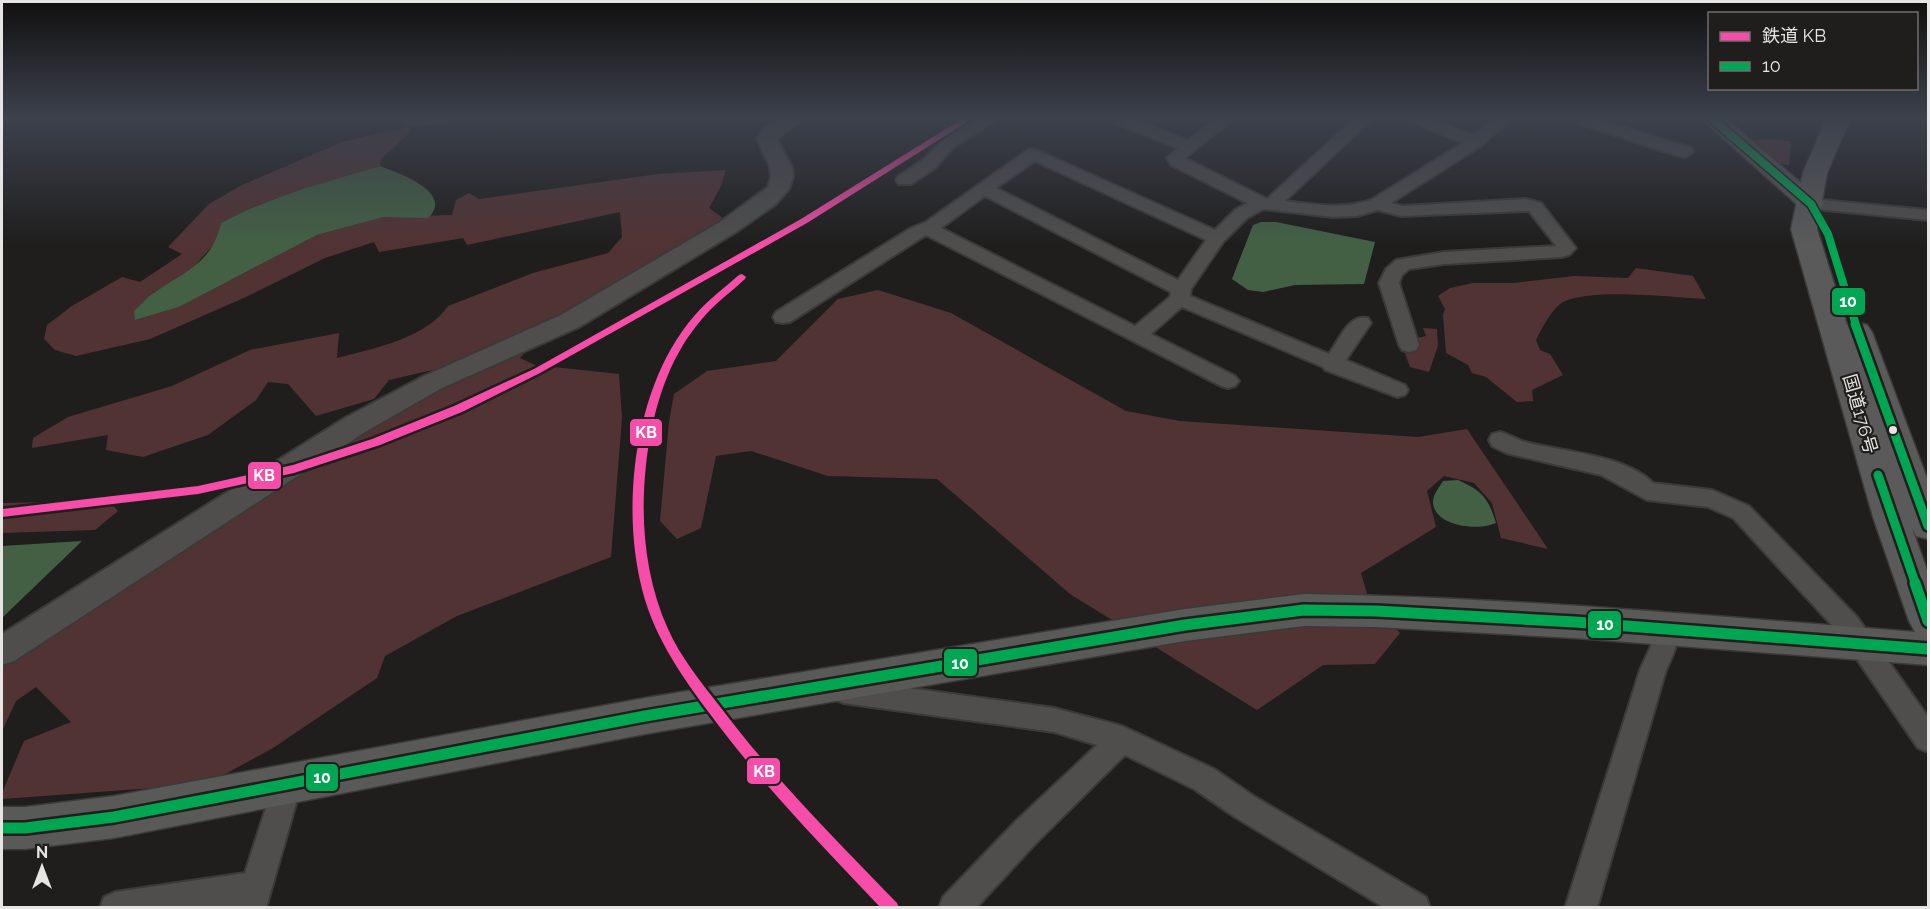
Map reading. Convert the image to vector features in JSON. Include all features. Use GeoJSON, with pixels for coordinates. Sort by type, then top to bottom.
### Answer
{"type":"FeatureCollection","features":[{"type":"Feature","properties":{"kind":"highway","name":"国道176号"},"geometry":{"type":"LineString","coordinates":[[1821,159],[1815,173],[1807,217],[1890,516],[1929,621]]}},
{"type":"Feature","properties":{"kind":"highway","name":"国道176号"},"geometry":{"type":"LineString","coordinates":[[1807,217],[1828,234],[1858,336],[1929,526]]}},
{"type":"Feature","properties":{"kind":"main road"},"geometry":{"type":"LineString","coordinates":[[1758,159],[1776,175],[1807,217]]}},
{"type":"Feature","properties":{"kind":"main road"},"geometry":{"type":"LineString","coordinates":[[1776,175],[1803,176],[1817,159]]}},
{"type":"Feature","properties":{"kind":"main road"},"geometry":{"type":"LineString","coordinates":[[2,828],[25,828],[114,817],[287,786],[424,757],[645,716],[1185,625],[1304,610],[1376,610],[1664,628],[1929,649]]}},
{"type":"Feature","properties":{"kind":"street"},"geometry":{"type":"LineString","coordinates":[[2,651],[355,425],[433,382],[570,321],[728,226],[778,189],[781,168],[777,159]]}},
{"type":"Feature","properties":{"kind":"street"},"geometry":{"type":"LineString","coordinates":[[905,180],[933,159]]}},
{"type":"Feature","properties":{"kind":"street"},"geometry":{"type":"LineString","coordinates":[[783,316],[917,232],[932,226],[1025,159]]}},
{"type":"Feature","properties":{"kind":"street"},"geometry":{"type":"LineString","coordinates":[[1048,159],[1217,238]]}},
{"type":"Feature","properties":{"kind":"street"},"geometry":{"type":"LineString","coordinates":[[1176,159],[1265,204],[1333,212],[1357,211],[1377,204],[1448,159]]}},
{"type":"Feature","properties":{"kind":"street"},"geometry":{"type":"LineString","coordinates":[[1134,334],[1144,330],[1180,294],[1217,238],[1241,214],[1265,204],[1317,159]]}},
{"type":"Feature","properties":{"kind":"street"},"geometry":{"type":"LineString","coordinates":[[984,189],[1180,294],[1332,365],[1397,390]]}},
{"type":"Feature","properties":{"kind":"street"},"geometry":{"type":"LineString","coordinates":[[1377,204],[1401,211],[1526,204],[1535,207],[1567,248],[1562,251],[1444,258],[1403,264],[1393,273],[1389,283],[1409,345]]}},
{"type":"Feature","properties":{"kind":"street"},"geometry":{"type":"LineString","coordinates":[[1807,217],[1929,215]]}},
{"type":"Feature","properties":{"kind":"street"},"geometry":{"type":"LineString","coordinates":[[932,226],[932,231],[945,239],[1228,381]]}},
{"type":"Feature","properties":{"kind":"street"},"geometry":{"type":"LineString","coordinates":[[1332,365],[1361,323]]}},
{"type":"Feature","properties":{"kind":"street"},"geometry":{"type":"LineString","coordinates":[[1500,440],[1514,447],[1607,468],[1652,492],[1694,495],[1730,505],[1741,512],[1786,557],[1863,644],[1929,739]]}},
{"type":"Feature","properties":{"kind":"street"},"geometry":{"type":"LineString","coordinates":[[1581,908],[1653,670],[1664,646],[1664,628]]}},
{"type":"Feature","properties":{"kind":"street"},"geometry":{"type":"LineString","coordinates":[[819,687],[1054,720],[1122,739],[1204,779],[1245,807],[1415,908]]}},
{"type":"Feature","properties":{"kind":"street"},"geometry":{"type":"LineString","coordinates":[[954,908],[1027,831],[1122,739]]}},
{"type":"Feature","properties":{"kind":"street"},"geometry":{"type":"LineString","coordinates":[[115,908],[254,897],[287,786]]}},
{"type":"Feature","properties":{"kind":"shaded area"},"geometry":{"type":"Polygon","coordinates":[[[302,159],[381,159],[380,166],[279,197],[221,223],[217,241],[189,272],[153,293],[135,320],[179,307],[317,235],[384,217],[452,215],[456,200],[469,193],[479,199],[658,174],[726,170],[721,186],[709,208],[724,219],[549,326],[520,358],[535,365],[619,374],[622,418],[611,557],[457,616],[385,656],[377,678],[273,748],[207,784],[2,799],[2,793],[24,741],[71,722],[36,687],[16,701],[2,731],[2,665],[137,582],[446,367],[389,380],[374,399],[316,416],[288,384],[268,382],[256,400],[208,435],[143,457],[106,450],[108,435],[32,448],[33,438],[68,417],[172,386],[250,350],[339,333],[337,358],[398,341],[427,326],[448,306],[533,273],[608,253],[622,237],[620,212],[467,245],[463,238],[379,252],[374,242],[325,258],[246,297],[150,339],[76,356],[55,350],[44,339],[47,325],[72,306],[122,277],[140,282],[182,254],[168,247],[209,204],[240,186],[302,159]]]}},
{"type":"Feature","properties":{"kind":"shaded area"},"geometry":{"type":"Polygon","coordinates":[[[1772,159],[1790,159],[1789,165],[1776,163],[1772,159]]]}},
{"type":"Feature","properties":{"kind":"shaded area"},"geometry":{"type":"Polygon","coordinates":[[[380,166],[399,173],[429,192],[434,200],[434,209],[428,218],[384,217],[317,235],[179,307],[135,320],[134,311],[147,299],[204,257],[217,237],[221,223],[279,197],[380,166]]]}},
{"type":"Feature","properties":{"kind":"shaded area"},"geometry":{"type":"Polygon","coordinates":[[[1261,222],[1276,222],[1375,242],[1364,284],[1295,285],[1263,292],[1248,290],[1232,279],[1253,225],[1261,222]]]}},
{"type":"Feature","properties":{"kind":"shaded area"},"geometry":{"type":"Polygon","coordinates":[[[1636,268],[1693,276],[1706,299],[1607,294],[1571,299],[1559,305],[1543,326],[1536,340],[1540,350],[1550,354],[1563,375],[1532,390],[1533,401],[1517,402],[1486,377],[1472,373],[1468,365],[1446,353],[1443,315],[1445,309],[1438,296],[1450,288],[1473,283],[1514,283],[1574,276],[1628,278],[1636,268]]]}},
{"type":"Feature","properties":{"kind":"shaded area"},"geometry":{"type":"Polygon","coordinates":[[[878,290],[951,313],[1126,411],[1180,421],[1418,437],[1467,429],[1548,549],[1501,538],[1492,503],[1474,483],[1444,476],[1427,491],[1436,527],[1361,573],[1367,594],[1400,633],[1375,664],[1323,665],[1257,710],[1070,594],[937,479],[828,476],[751,451],[716,456],[701,528],[677,539],[660,521],[669,422],[674,394],[707,371],[776,361],[838,299],[878,290]]]}},
{"type":"Feature","properties":{"kind":"shaded area"},"geometry":{"type":"Polygon","coordinates":[[[1423,328],[1437,329],[1438,346],[1429,372],[1410,367],[1404,351],[1415,351],[1412,339],[1426,336],[1423,328]]]}},
{"type":"Feature","properties":{"kind":"shaded area"},"geometry":{"type":"Polygon","coordinates":[[[1458,480],[1483,496],[1496,523],[1479,527],[1458,525],[1441,517],[1435,510],[1433,499],[1435,494],[1443,481],[1458,480]]]}},
{"type":"Feature","properties":{"kind":"shaded area"},"geometry":{"type":"Polygon","coordinates":[[[109,501],[118,511],[95,530],[2,533],[2,503],[109,501]]]}},
{"type":"Feature","properties":{"kind":"shaded area"},"geometry":{"type":"Polygon","coordinates":[[[82,541],[2,618],[2,546],[82,541]]]}},
{"type":"Feature","properties":{"kind":"rail line","name":"KB"},"geometry":{"type":"LineString","coordinates":[[2,513],[198,490],[294,469],[376,442],[458,409],[537,371],[804,221],[903,159]]}},
{"type":"Feature","properties":{"kind":"rail line","name":"KB"},"geometry":{"type":"LineString","coordinates":[[742,277],[708,306],[676,347],[649,417],[642,454],[638,496],[639,538],[646,579],[651,600],[668,641],[687,672],[729,729],[796,807],[892,908]]}},
{"type":"Feature","properties":{"kind":"transit line","name":"10"},"geometry":{"type":"LineString","coordinates":[[1759,159],[1811,204],[1828,234],[1859,336],[1928,526]]}},
{"type":"Feature","properties":{"kind":"transit line","name":"10"},"geometry":{"type":"LineString","coordinates":[[1878,475],[1928,621]]}},
{"type":"Feature","properties":{"kind":"transit line","name":"10"},"geometry":{"type":"LineString","coordinates":[[2,828],[25,828],[114,817],[645,716],[1185,625],[1304,610],[1376,611],[1575,622],[1928,649]]}}]}
